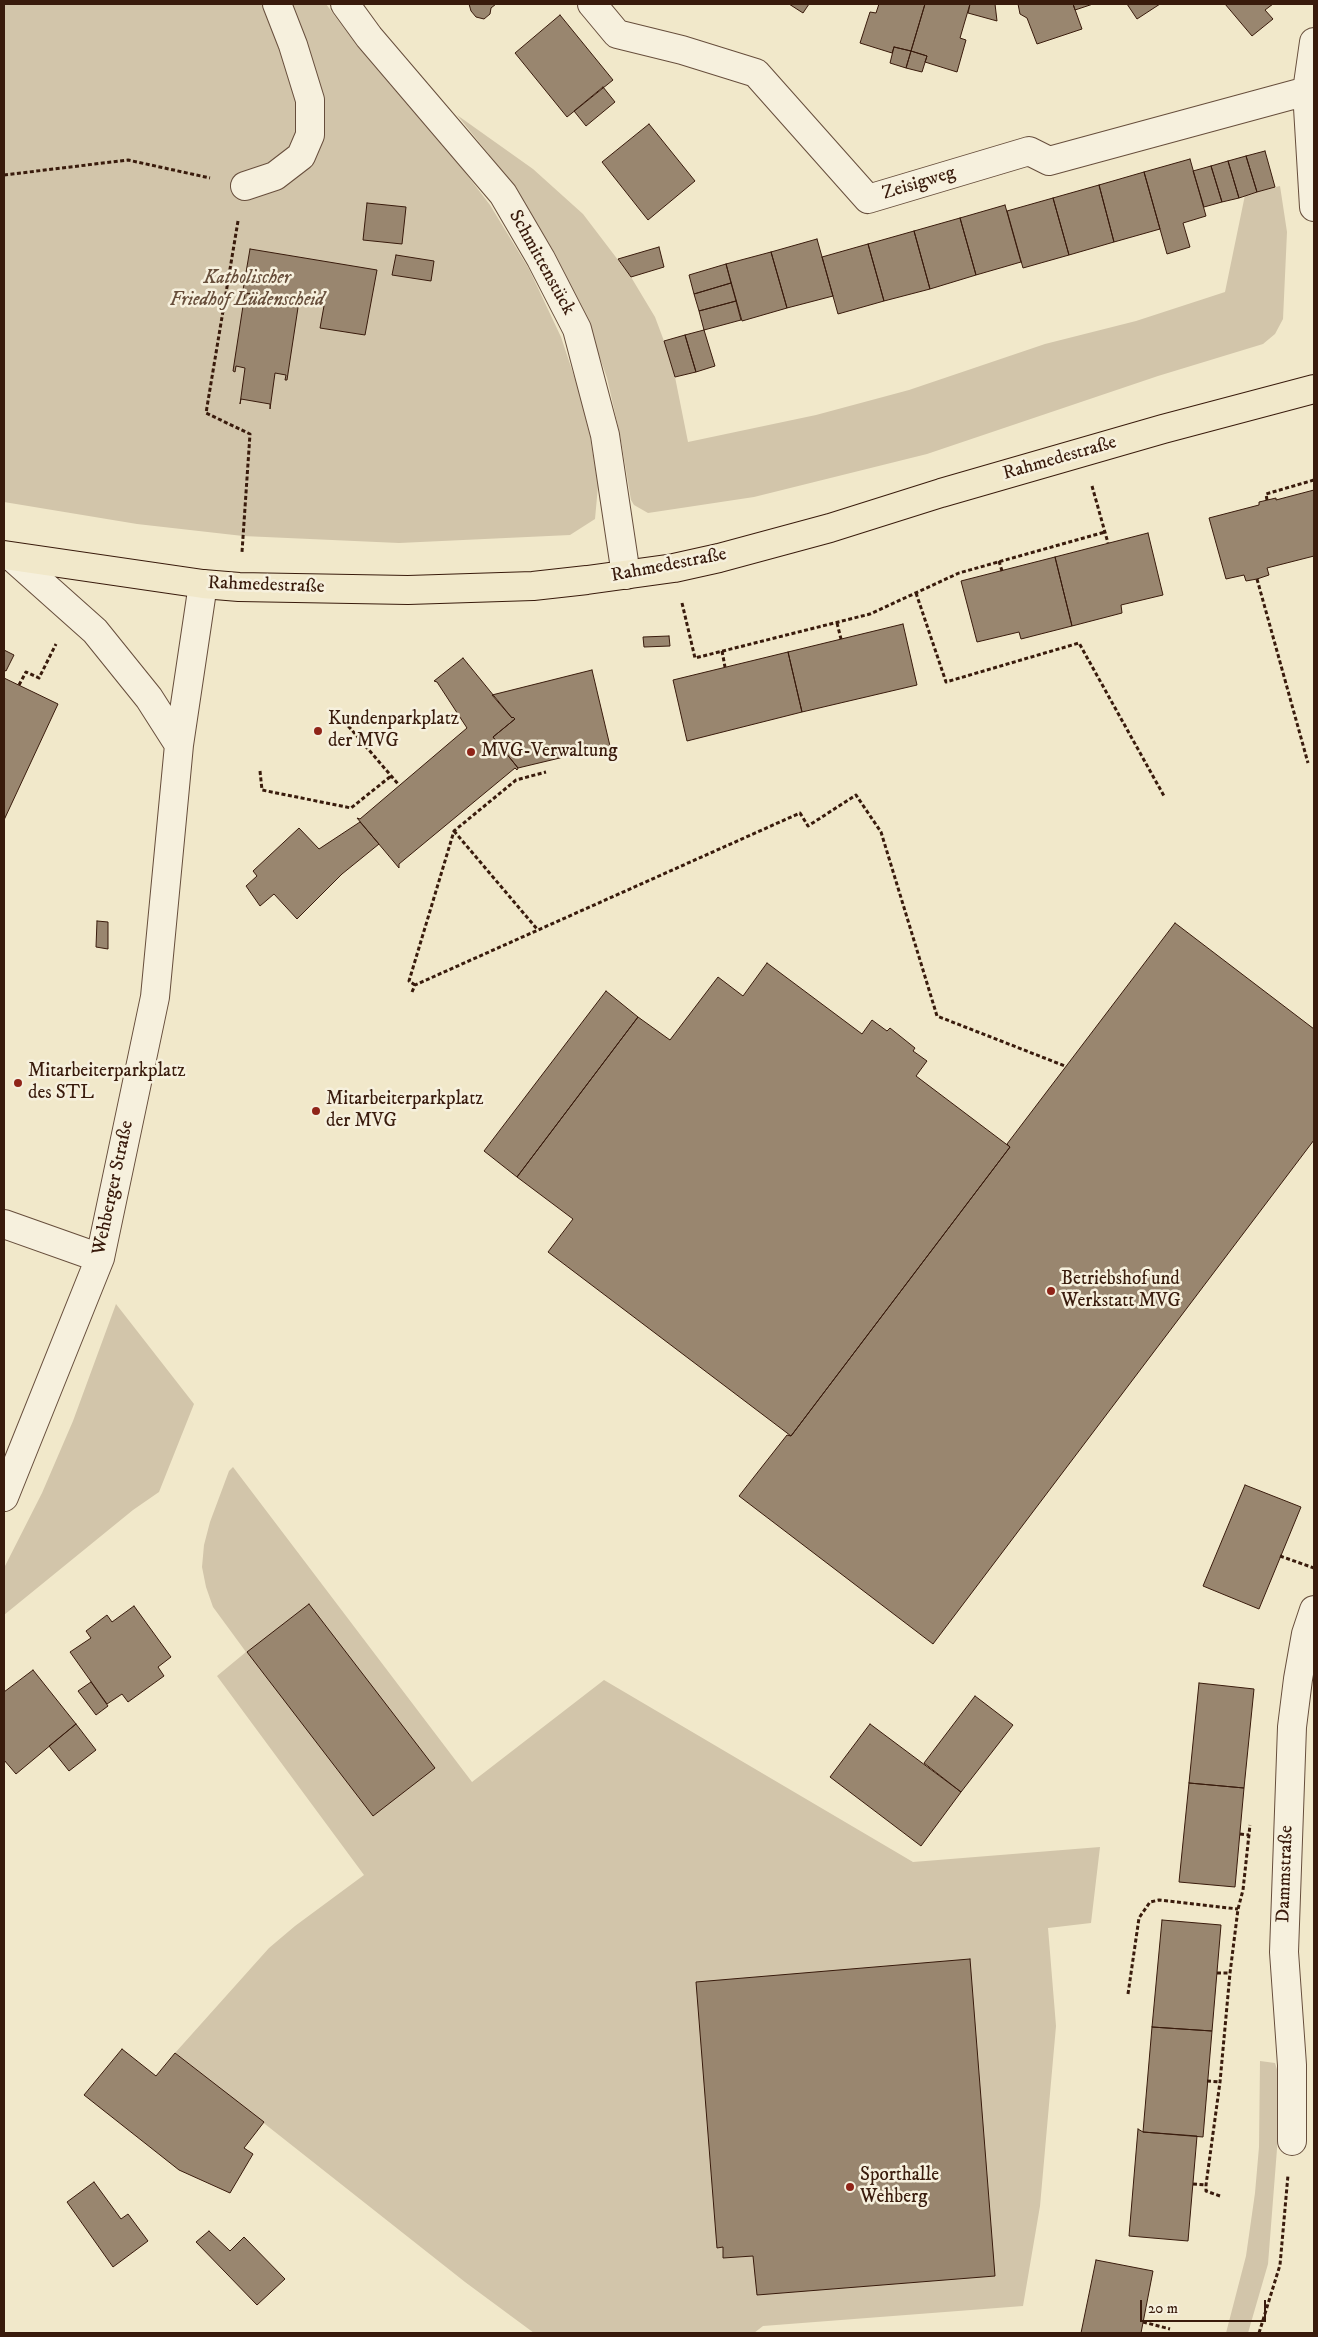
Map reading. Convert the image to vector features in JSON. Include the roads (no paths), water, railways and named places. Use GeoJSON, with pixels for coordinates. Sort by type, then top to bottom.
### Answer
{"type":"FeatureCollection","features":[{"type":"Feature","properties":{"kind":"main road","name":"Rahmedestraße"},"geometry":{"type":"LineString","coordinates":[[8,556],[203,584],[239,587],[408,590],[533,586],[626,575],[710,560],[830,528],[1163,429],[1314,389]]}},
{"type":"Feature","properties":{"kind":"street"},"geometry":{"type":"LineString","coordinates":[[244,186],[275,176],[301,156],[310,135],[310,100],[293,45],[277,4]]}},
{"type":"Feature","properties":{"kind":"street","name":"Schmittenstück"},"geometry":{"type":"LineString","coordinates":[[346,4],[369,37],[503,194],[541,259],[577,329],[605,435],[626,575]]}},
{"type":"Feature","properties":{"kind":"street","name":"Zeisigweg"},"geometry":{"type":"LineString","coordinates":[[592,4],[617,34],[682,50],[756,73],[868,199],[1029,151],[1050,161],[1307,91]]}},
{"type":"Feature","properties":{"kind":"street"},"geometry":{"type":"LineString","coordinates":[[1314,42],[1307,91],[1314,207]]}},
{"type":"Feature","properties":{"kind":"street"},"geometry":{"type":"LineString","coordinates":[[8,556],[100,637],[149,698],[179,745]]}},
{"type":"Feature","properties":{"kind":"street","name":"Wehberger Straße"},"geometry":{"type":"LineString","coordinates":[[4,1497],[100,1258],[155,997],[179,745],[203,584]]}},
{"type":"Feature","properties":{"kind":"street"},"geometry":{"type":"LineString","coordinates":[[4,1224],[100,1258]]}},
{"type":"Feature","properties":{"kind":"street","name":"Dammstraße"},"geometry":{"type":"LineString","coordinates":[[1292,2141],[1292,2065],[1284,1952],[1292,1737],[1298,1679],[1306,1634],[1314,1610]]}},
{"type":"Feature","properties":{"kind":"place","name":"Kundenparkplatz der MVG"},"geometry":{"type":"Point","coordinates":[318,731]}},
{"type":"Feature","properties":{"kind":"place","name":"MVG-Verwaltung"},"geometry":{"type":"Point","coordinates":[471,752]}},
{"type":"Feature","properties":{"kind":"place","name":"Mitarbeiterparkplatz des STL"},"geometry":{"type":"Point","coordinates":[18,1083]}},
{"type":"Feature","properties":{"kind":"place","name":"Mitarbeiterparkplatz der MVG"},"geometry":{"type":"Point","coordinates":[316,1111]}},
{"type":"Feature","properties":{"kind":"place","name":"Betriebshof und Werkstatt MVG"},"geometry":{"type":"Point","coordinates":[1051,1291]}},
{"type":"Feature","properties":{"kind":"place","name":"Sporthalle Wehberg"},"geometry":{"type":"Point","coordinates":[850,2187]}},
{"type":"Feature","properties":{"kind":"park label","name":"Katholischer Friedhof Lüdenscheid"},"geometry":{"type":"Point","coordinates":[247,290]}}]}
